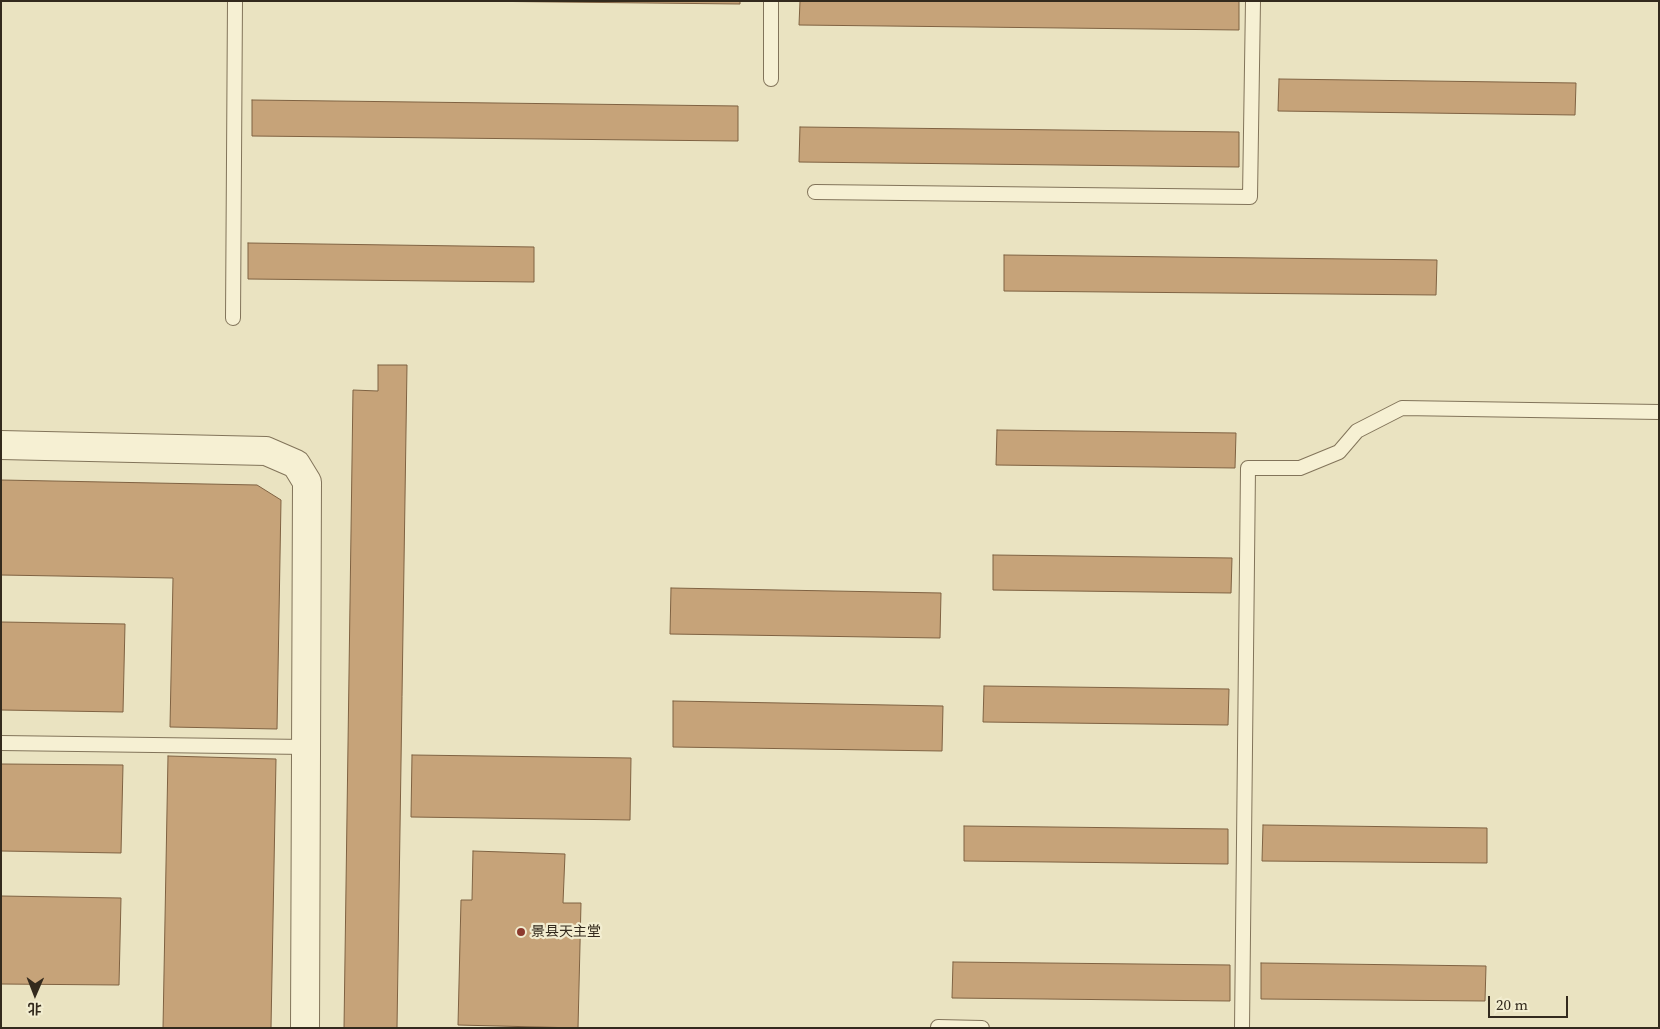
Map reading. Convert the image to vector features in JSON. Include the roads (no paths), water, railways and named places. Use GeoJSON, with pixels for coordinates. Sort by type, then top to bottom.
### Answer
{"type":"FeatureCollection","features":[{"type":"Feature","properties":{"kind":"street"},"geometry":{"type":"LineString","coordinates":[[1,445],[266,451],[296,464],[307,482],[305,1028]]}},
{"type":"Feature","properties":{"kind":"lane"},"geometry":{"type":"LineString","coordinates":[[233,318],[235,1]]}},
{"type":"Feature","properties":{"kind":"lane"},"geometry":{"type":"LineString","coordinates":[[770,79],[771,1]]}},
{"type":"Feature","properties":{"kind":"lane"},"geometry":{"type":"LineString","coordinates":[[815,192],[1250,197],[1253,1]]}},
{"type":"Feature","properties":{"kind":"lane"},"geometry":{"type":"LineString","coordinates":[[1242,1028],[1248,468],[1300,468],[1339,452],[1357,431],[1402,408],[1659,412]]}},
{"type":"Feature","properties":{"kind":"lane"},"geometry":{"type":"LineString","coordinates":[[1,742],[306,747]]}},
{"type":"Feature","properties":{"kind":"lane"},"geometry":{"type":"LineString","coordinates":[[938,1027],[982,1028]]}},
{"type":"Feature","properties":{"kind":"place","name":"景县天主堂"},"geometry":{"type":"Point","coordinates":[521,932]}}]}
